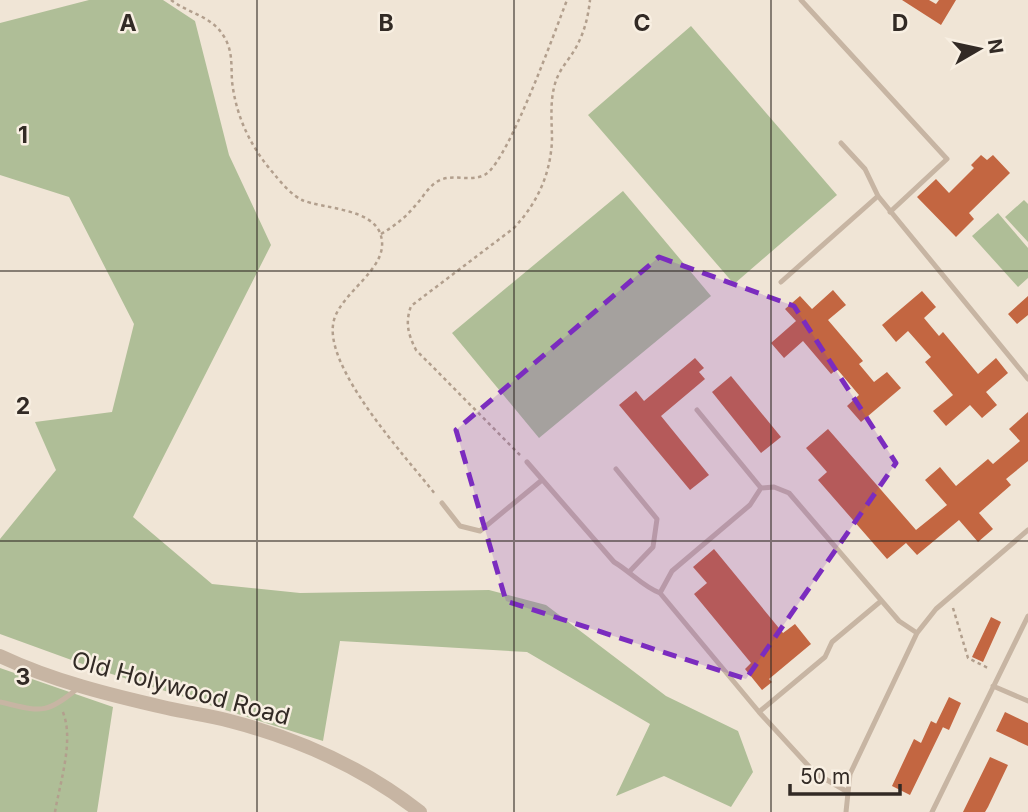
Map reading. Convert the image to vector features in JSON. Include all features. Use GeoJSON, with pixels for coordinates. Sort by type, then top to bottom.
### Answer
{"type":"FeatureCollection","features":[{"type":"Feature","properties":{"kind":"street","name":"Old Holywood Road"},"geometry":{"type":"LineString","coordinates":[[0,656],[80,686],[229,721],[302,744],[379,782],[420,812]]}},
{"type":"Feature","properties":{"kind":"lane"},"geometry":{"type":"LineString","coordinates":[[802,0],[947,159],[890,212]]}},
{"type":"Feature","properties":{"kind":"lane"},"geometry":{"type":"LineString","coordinates":[[841,143],[865,169],[878,196],[890,212],[1028,379]]}},
{"type":"Feature","properties":{"kind":"lane"},"geometry":{"type":"LineString","coordinates":[[781,282],[878,196]]}},
{"type":"Feature","properties":{"kind":"lane"},"geometry":{"type":"LineString","coordinates":[[697,410],[761,488]]}},
{"type":"Feature","properties":{"kind":"lane"},"geometry":{"type":"LineString","coordinates":[[527,463],[614,562],[630,571],[645,587],[660,593],[759,712],[815,773],[846,791]]}},
{"type":"Feature","properties":{"kind":"lane"},"geometry":{"type":"LineString","coordinates":[[616,469],[657,519],[653,547],[630,571]]}},
{"type":"Feature","properties":{"kind":"lane"},"geometry":{"type":"LineString","coordinates":[[442,503],[460,526],[480,531],[542,480]]}},
{"type":"Feature","properties":{"kind":"lane"},"geometry":{"type":"LineString","coordinates":[[761,488],[774,487],[789,493],[899,621],[917,633]]}},
{"type":"Feature","properties":{"kind":"lane"},"geometry":{"type":"LineString","coordinates":[[660,593],[672,571],[750,505],[761,488]]}},
{"type":"Feature","properties":{"kind":"lane"},"geometry":{"type":"LineString","coordinates":[[846,812],[846,791],[850,774],[917,633],[936,609],[1028,530]]}},
{"type":"Feature","properties":{"kind":"lane"},"geometry":{"type":"LineString","coordinates":[[759,712],[825,657],[832,642],[881,601]]}},
{"type":"Feature","properties":{"kind":"lane"},"geometry":{"type":"LineString","coordinates":[[932,812],[1028,616]]}},
{"type":"Feature","properties":{"kind":"lane"},"geometry":{"type":"LineString","coordinates":[[0,702],[40,711],[60,704],[80,686]]}},
{"type":"Feature","properties":{"kind":"lane"},"geometry":{"type":"LineString","coordinates":[[993,686],[1028,701]]}},
{"type":"Feature","properties":{"kind":"path"},"geometry":{"type":"LineString","coordinates":[[171,0],[207,19],[223,34],[232,53],[232,79],[238,115],[251,144],[275,176],[301,199],[359,215],[373,224],[381,234],[382,248],[377,263],[340,306],[333,323],[334,345],[350,383],[442,503]]}},
{"type":"Feature","properties":{"kind":"path"},"geometry":{"type":"LineString","coordinates":[[381,234],[400,222],[433,184],[444,177],[478,178],[488,173],[500,156],[521,113],[567,0]]}},
{"type":"Feature","properties":{"kind":"path"},"geometry":{"type":"LineString","coordinates":[[527,463],[416,350],[408,334],[407,317],[411,306],[514,228],[541,191],[552,144],[551,104],[557,76],[576,48],[587,24],[590,0]]}},
{"type":"Feature","properties":{"kind":"path"},"geometry":{"type":"LineString","coordinates":[[948,598],[968,658],[998,674]]}},
{"type":"Feature","properties":{"kind":"path"},"geometry":{"type":"LineString","coordinates":[[55,812],[67,747],[68,722],[60,704]]}},
{"type":"Feature","properties":{"kind":"highlighted area"},"geometry":{"type":"Polygon","coordinates":[[[659,257],[794,306],[896,463],[746,679],[506,601],[456,430],[659,257]]]}},
{"type":"Feature","properties":{"kind":"green space"},"geometry":{"type":"Polygon","coordinates":[[[89,0],[163,0],[195,21],[229,155],[271,245],[133,517],[212,584],[300,593],[489,590],[546,605],[666,696],[738,731],[753,772],[731,807],[664,776],[616,796],[650,724],[527,652],[340,641],[323,741],[99,670],[0,634],[0,539],[56,470],[35,422],[112,412],[134,324],[69,197],[0,175],[0,23],[89,0]]]}},
{"type":"Feature","properties":{"kind":"green space"},"geometry":{"type":"Polygon","coordinates":[[[691,26],[837,195],[734,284],[588,115],[691,26]]]}},
{"type":"Feature","properties":{"kind":"green space"},"geometry":{"type":"Polygon","coordinates":[[[623,191],[711,296],[539,438],[452,333],[623,191]]]}},
{"type":"Feature","properties":{"kind":"green space"},"geometry":{"type":"Polygon","coordinates":[[[1024,200],[1028,204],[1028,242],[1005,217],[1024,200]]]}},
{"type":"Feature","properties":{"kind":"green space"},"geometry":{"type":"Polygon","coordinates":[[[998,213],[1028,248],[1028,278],[1018,287],[972,236],[998,213]]]}},
{"type":"Feature","properties":{"kind":"green space"},"geometry":{"type":"Polygon","coordinates":[[[0,668],[113,707],[97,812],[0,812],[0,668]]]}},
{"type":"Feature","properties":{"kind":"building"},"geometry":{"type":"Polygon","coordinates":[[[902,0],[929,0],[936,4],[939,0],[956,0],[941,25],[902,0]]]}},
{"type":"Feature","properties":{"kind":"building"},"geometry":{"type":"Polygon","coordinates":[[[981,155],[987,160],[993,155],[1010,173],[969,213],[974,219],[956,237],[917,197],[936,179],[949,193],[974,168],[971,165],[981,155]]]}},
{"type":"Feature","properties":{"kind":"building"},"geometry":{"type":"Polygon","coordinates":[[[833,290],[846,305],[828,320],[863,361],[859,364],[874,382],[887,372],[901,388],[861,422],[847,406],[859,395],[837,369],[831,374],[803,341],[784,358],[771,343],[796,321],[785,309],[800,296],[812,309],[833,290]]]}},
{"type":"Feature","properties":{"kind":"building"},"geometry":{"type":"Polygon","coordinates":[[[922,291],[936,307],[924,318],[939,336],[943,332],[978,374],[996,358],[1008,373],[986,392],[997,405],[982,418],[970,405],[946,426],[933,411],[953,395],[925,362],[931,357],[908,331],[896,342],[882,325],[922,291]]]}},
{"type":"Feature","properties":{"kind":"building"},"geometry":{"type":"Polygon","coordinates":[[[1028,296],[1028,315],[1017,324],[1008,314],[1028,296]]]}},
{"type":"Feature","properties":{"kind":"building"},"geometry":{"type":"Polygon","coordinates":[[[695,358],[704,368],[699,372],[705,379],[661,416],[709,475],[690,490],[619,405],[636,391],[644,401],[695,358]]]}},
{"type":"Feature","properties":{"kind":"building"},"geometry":{"type":"Polygon","coordinates":[[[731,376],[781,437],[761,453],[712,392],[731,376]]]}},
{"type":"Feature","properties":{"kind":"building"},"geometry":{"type":"Polygon","coordinates":[[[1028,412],[1028,461],[1006,479],[1011,485],[979,513],[993,529],[978,542],[959,520],[917,555],[906,543],[887,559],[818,480],[827,472],[806,448],[828,429],[916,530],[947,505],[925,480],[940,467],[956,486],[988,459],[993,464],[1020,441],[1009,429],[1028,412]]]}},
{"type":"Feature","properties":{"kind":"building"},"geometry":{"type":"Polygon","coordinates":[[[714,549],[783,633],[795,624],[811,644],[769,679],[772,682],[762,690],[745,669],[751,663],[694,594],[707,583],[693,567],[714,549]]]}},
{"type":"Feature","properties":{"kind":"building"},"geometry":{"type":"Polygon","coordinates":[[[991,617],[1001,622],[983,662],[972,657],[991,617]]]}},
{"type":"Feature","properties":{"kind":"building"},"geometry":{"type":"Polygon","coordinates":[[[949,697],[961,703],[949,730],[936,724],[949,697]]]}},
{"type":"Feature","properties":{"kind":"building"},"geometry":{"type":"Polygon","coordinates":[[[1005,712],[1028,723],[1028,746],[996,731],[1005,712]]]}},
{"type":"Feature","properties":{"kind":"building"},"geometry":{"type":"Polygon","coordinates":[[[931,721],[943,727],[910,795],[892,786],[914,739],[921,743],[931,721]]]}},
{"type":"Feature","properties":{"kind":"building"},"geometry":{"type":"Polygon","coordinates":[[[990,757],[1008,765],[988,807],[985,812],[963,812],[990,757]]]}}]}
